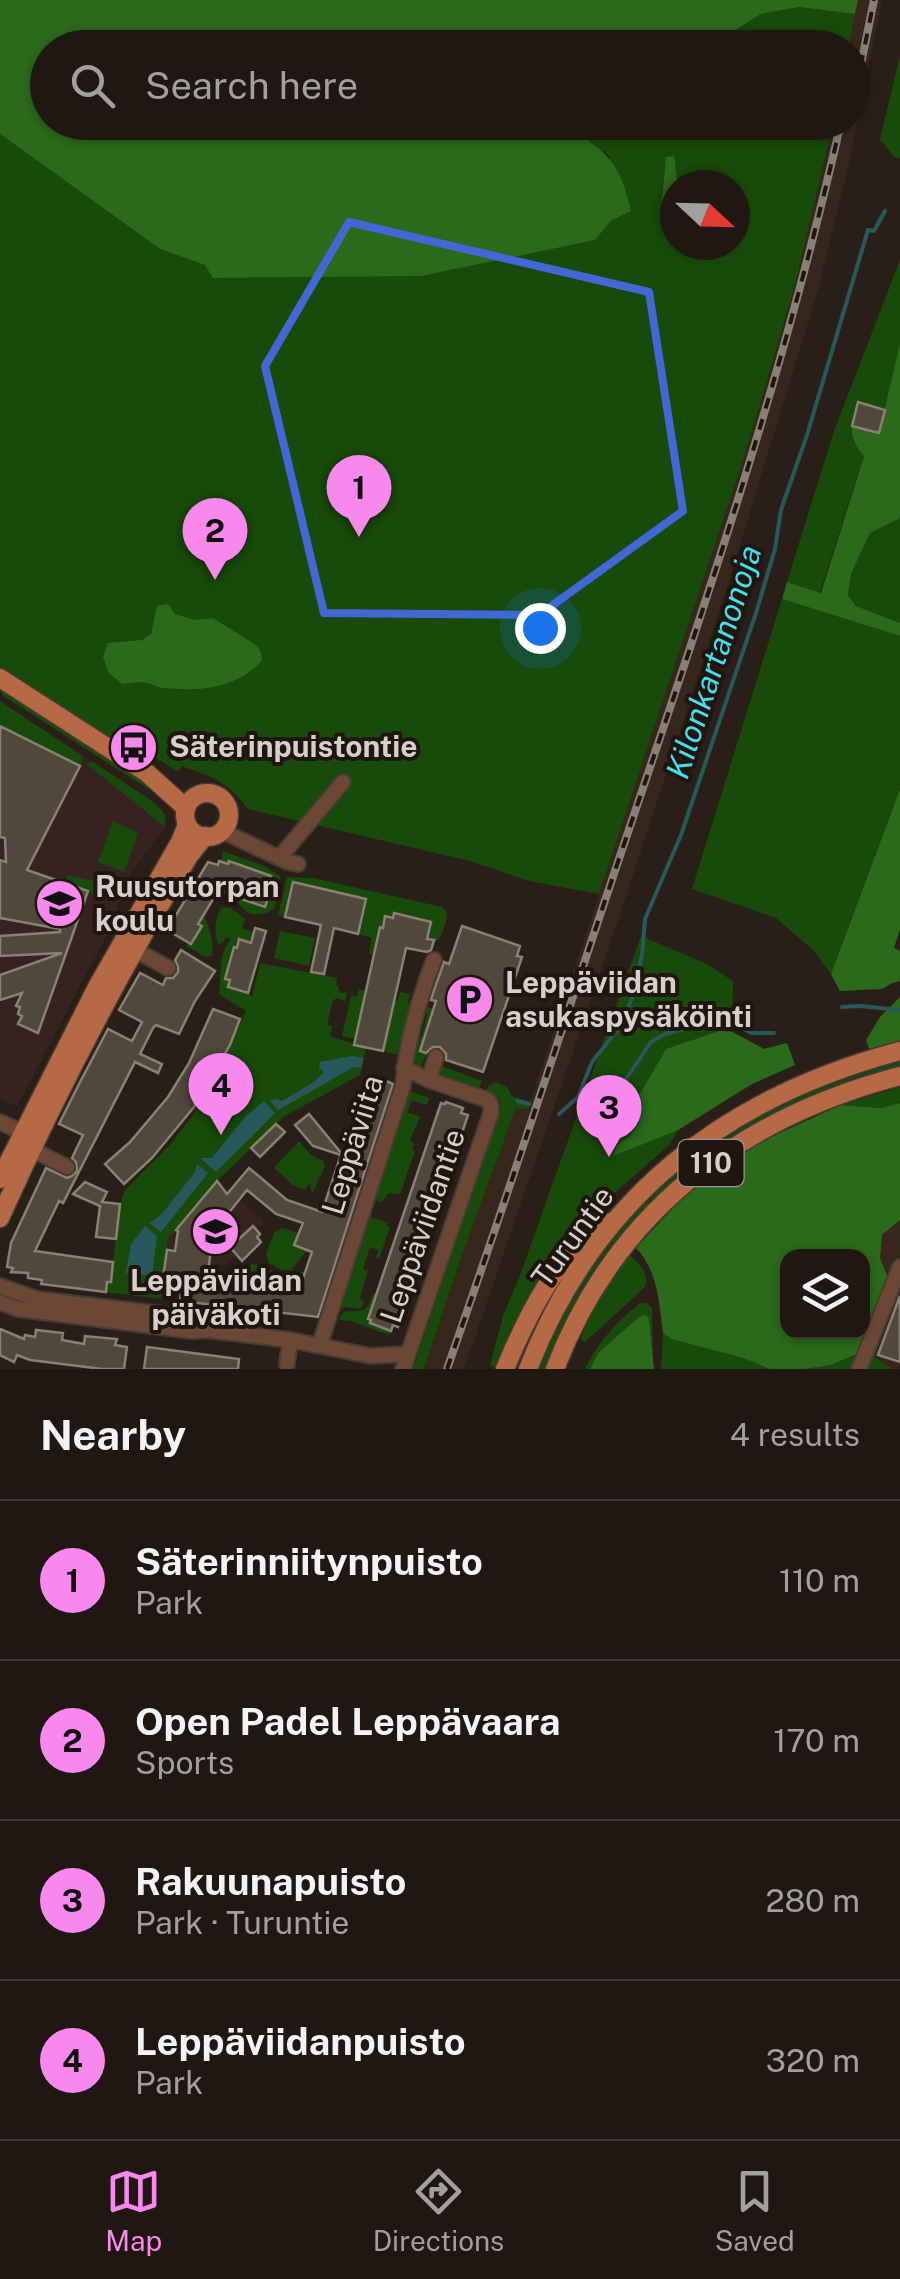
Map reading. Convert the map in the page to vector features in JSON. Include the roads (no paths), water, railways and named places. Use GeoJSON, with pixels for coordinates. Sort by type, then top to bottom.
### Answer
{"type":"FeatureCollection","features":[{"type":"Feature","properties":{"kind":"main road"},"geometry":{"type":"LineString","coordinates":[[0,678],[147,773],[220,797],[227,806],[228,821],[189,856],[128,946]]}},
{"type":"Feature","properties":{"kind":"main road"},"geometry":{"type":"LineString","coordinates":[[147,773],[187,816],[194,832],[213,833]]}},
{"type":"Feature","properties":{"kind":"main road"},"geometry":{"type":"LineString","coordinates":[[0,1179],[27,1141],[128,946],[180,842],[193,798],[203,793]]}},
{"type":"Feature","properties":{"kind":"main road","name":"Turuntie"},"geometry":{"type":"LineString","coordinates":[[528,1369],[551,1315],[577,1269],[623,1210],[672,1163],[731,1120],[785,1092],[900,1051]]}},
{"type":"Feature","properties":{"kind":"main road","name":"Turuntie"},"geometry":{"type":"LineString","coordinates":[[555,1369],[577,1320],[616,1254],[666,1199],[700,1170],[768,1127],[825,1101],[900,1076]]}},
{"type":"Feature","properties":{"kind":"main road"},"geometry":{"type":"LineString","coordinates":[[0,1218],[27,1141]]}},
{"type":"Feature","properties":{"kind":"main road"},"geometry":{"type":"LineString","coordinates":[[505,1369],[541,1296],[563,1264],[586,1234],[623,1210]]}},
{"type":"Feature","properties":{"kind":"street"},"geometry":{"type":"LineString","coordinates":[[278,858],[343,782]]}},
{"type":"Feature","properties":{"kind":"street"},"geometry":{"type":"LineString","coordinates":[[213,833],[298,864]]}},
{"type":"Feature","properties":{"kind":"street"},"geometry":{"type":"LineString","coordinates":[[128,946],[168,968]]}},
{"type":"Feature","properties":{"kind":"street","name":"Leppäviita"},"geometry":{"type":"LineString","coordinates":[[320,1344],[403,1086],[422,990],[434,960]]}},
{"type":"Feature","properties":{"kind":"street"},"geometry":{"type":"LineString","coordinates":[[404,1068],[429,1080],[436,1056]]}},
{"type":"Feature","properties":{"kind":"street","name":"Leppäviidantie"},"geometry":{"type":"LineString","coordinates":[[406,1362],[491,1112],[488,1100],[429,1080]]}},
{"type":"Feature","properties":{"kind":"street"},"geometry":{"type":"LineString","coordinates":[[0,1122],[68,1167]]}},
{"type":"Feature","properties":{"kind":"street"},"geometry":{"type":"LineString","coordinates":[[858,1369],[900,1267]]}},
{"type":"Feature","properties":{"kind":"street"},"geometry":{"type":"LineString","coordinates":[[0,1286],[37,1299],[195,1318],[207,1330]]}},
{"type":"Feature","properties":{"kind":"street"},"geometry":{"type":"LineString","coordinates":[[0,1302],[18,1309],[320,1344],[406,1362]]}},
{"type":"Feature","properties":{"kind":"street"},"geometry":{"type":"LineString","coordinates":[[287,1364],[290,1340]]}},
{"type":"Feature","properties":{"kind":"street"},"geometry":{"type":"LineString","coordinates":[[371,1356],[390,1369]]}},
{"type":"Feature","properties":{"kind":"water"},"geometry":{"type":"Polygon","coordinates":[[[352,1056],[364,1058],[361,1068],[354,1067],[278,1110],[270,1101],[282,1101],[314,1082],[324,1072],[319,1068],[320,1062],[352,1056]]]}},
{"type":"Feature","properties":{"kind":"water"},"geometry":{"type":"Polygon","coordinates":[[[264,1101],[275,1113],[216,1172],[200,1158],[212,1158],[246,1116],[264,1101]]]}},
{"type":"Feature","properties":{"kind":"water"},"geometry":{"type":"Polygon","coordinates":[[[197,1164],[208,1173],[161,1232],[149,1223],[161,1215],[197,1164]]]}},
{"type":"Feature","properties":{"kind":"water"},"geometry":{"type":"Polygon","coordinates":[[[145,1226],[157,1236],[152,1276],[126,1273],[131,1244],[145,1226]]]}},
{"type":"Feature","properties":{"kind":"waterway","name":"Kilonkartanonoja"},"geometry":{"type":"LineString","coordinates":[[559,1114],[578,1097],[592,1062],[622,1024],[634,992],[645,919],[681,835],[756,613],[775,549],[781,510],[868,230],[874,231],[885,211]]}},
{"type":"Feature","properties":{"kind":"waterway"},"geometry":{"type":"LineString","coordinates":[[842,1007],[900,1010]]}},
{"type":"Feature","properties":{"kind":"waterway"},"geometry":{"type":"LineString","coordinates":[[599,1125],[615,1120],[624,1082],[651,1042],[665,1034],[725,1021],[752,1033],[774,1033]]}},
{"type":"Feature","properties":{"kind":"waterway"},"geometry":{"type":"LineString","coordinates":[[517,1101],[529,1104]]}},
{"type":"Feature","properties":{"kind":"railway"},"geometry":{"type":"LineString","coordinates":[[868,30],[874,0]]}},
{"type":"Feature","properties":{"kind":"railway"},"geometry":{"type":"LineString","coordinates":[[447,1369],[741,491],[795,307],[837,140]]}},
{"type":"Feature","properties":{"kind":"place","name":"Säterinniitynpuisto"},"geometry":{"type":"Point","coordinates":[359,537]}},
{"type":"Feature","properties":{"kind":"place","name":"Open Padel Leppävaara"},"geometry":{"type":"Point","coordinates":[215,580]}},
{"type":"Feature","properties":{"kind":"place","name":"Säterinpuistontie"},"geometry":{"type":"Point","coordinates":[134,747]}},
{"type":"Feature","properties":{"kind":"place","name":"Ruusutorpan koulu"},"geometry":{"type":"Point","coordinates":[60,904]}},
{"type":"Feature","properties":{"kind":"place","name":"Leppäviidan asukaspysäköinti"},"geometry":{"type":"Point","coordinates":[470,1000]}},
{"type":"Feature","properties":{"kind":"place","name":"Leppäviidanpuisto"},"geometry":{"type":"Point","coordinates":[221,1135]}},
{"type":"Feature","properties":{"kind":"place","name":"Rakuunapuisto"},"geometry":{"type":"Point","coordinates":[609,1157]}},
{"type":"Feature","properties":{"kind":"place","name":"Leppäviidan päiväkoti"},"geometry":{"type":"Point","coordinates":[216,1232]}}]}
